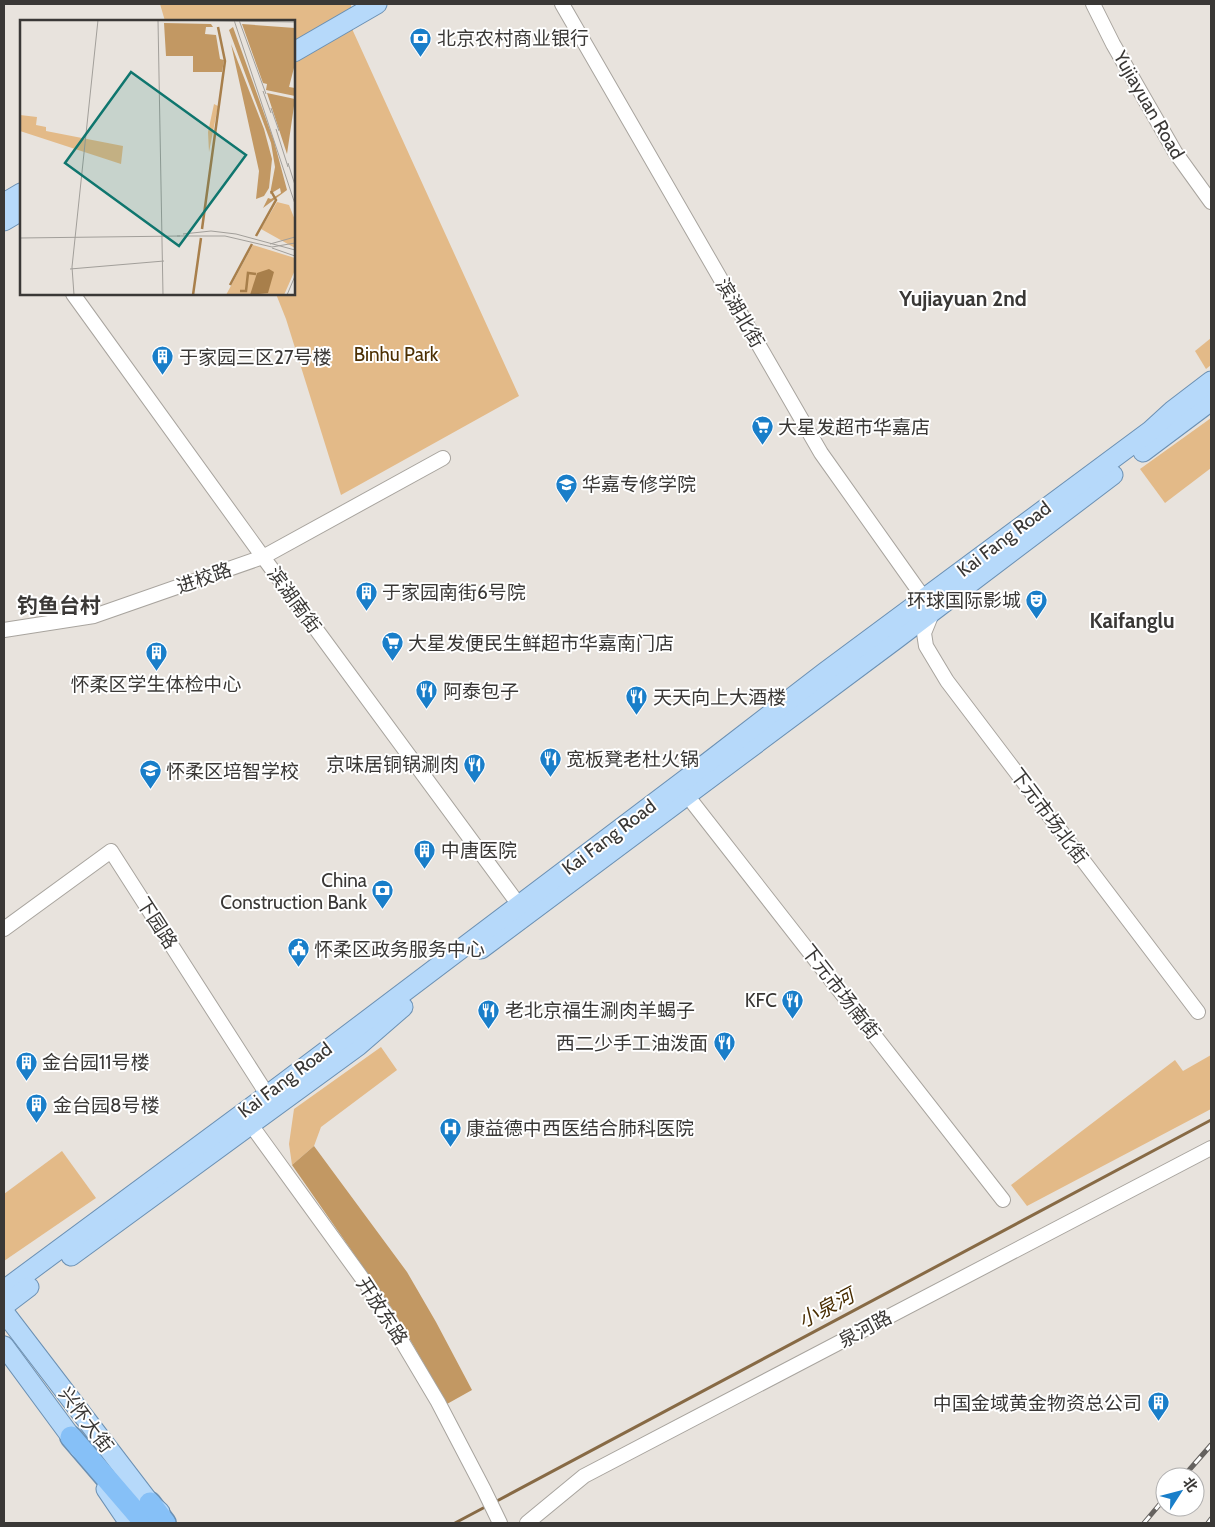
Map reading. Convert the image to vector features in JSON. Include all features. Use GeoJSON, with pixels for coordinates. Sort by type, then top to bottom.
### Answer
{"type":"FeatureCollection","features":[{"type":"Feature","properties":{"kind":"highway"},"geometry":{"type":"LineString","coordinates":[[71,1437],[138,1517],[165,1523]]}},
{"type":"Feature","properties":{"kind":"main road"},"geometry":{"type":"LineString","coordinates":[[295,38],[356,4]]}},
{"type":"Feature","properties":{"kind":"main road"},"geometry":{"type":"LineString","coordinates":[[295,51],[377,4]]}},
{"type":"Feature","properties":{"kind":"main road","name":"Kai Fang Road"},"geometry":{"type":"LineString","coordinates":[[929,605],[1150,431],[1211,380]]}},
{"type":"Feature","properties":{"kind":"main road","name":"Kai Fang Road"},"geometry":{"type":"LineString","coordinates":[[271,1101],[358,1046],[393,1015],[683,790],[929,605],[1211,401]]}},
{"type":"Feature","properties":{"kind":"main road","name":"Kai Fang Road"},"geometry":{"type":"LineString","coordinates":[[4,1290],[271,1101],[518,905],[683,790]]}},
{"type":"Feature","properties":{"kind":"main road","name":"Kai Fang Road"},"geometry":{"type":"LineString","coordinates":[[4,1306],[246,1119]]}},
{"type":"Feature","properties":{"kind":"main road","name":"兴怀大街"},"geometry":{"type":"LineString","coordinates":[[4,1312],[138,1517],[173,1523]]}},
{"type":"Feature","properties":{"kind":"main road","name":"兴怀大街"},"geometry":{"type":"LineString","coordinates":[[4,1346],[71,1437]]}},
{"type":"Feature","properties":{"kind":"street","name":"滨湖北街"},"geometry":{"type":"LineString","coordinates":[[562,4],[821,453],[929,605]]}},
{"type":"Feature","properties":{"kind":"street","name":"Yujiayuan Road"},"geometry":{"type":"LineString","coordinates":[[1093,4],[1113,44],[1175,152],[1211,202]]}},
{"type":"Feature","properties":{"kind":"street","name":"滨湖南街"},"geometry":{"type":"LineString","coordinates":[[74,295],[518,905]]}},
{"type":"Feature","properties":{"kind":"street","name":"进校路"},"geometry":{"type":"LineString","coordinates":[[4,630],[94,616],[263,557],[443,458]]}},
{"type":"Feature","properties":{"kind":"street","name":"下元市场北街"},"geometry":{"type":"LineString","coordinates":[[929,605],[924,633],[926,646],[947,681],[1198,1012]]}},
{"type":"Feature","properties":{"kind":"street","name":"下元市场南街"},"geometry":{"type":"LineString","coordinates":[[683,790],[1003,1200]]}},
{"type":"Feature","properties":{"kind":"street","name":"下园路"},"geometry":{"type":"LineString","coordinates":[[4,929],[111,851],[271,1101]]}},
{"type":"Feature","properties":{"kind":"street","name":"开放东路"},"geometry":{"type":"LineString","coordinates":[[246,1119],[374,1296],[438,1402],[500,1523]]}},
{"type":"Feature","properties":{"kind":"street","name":"泉河路"},"geometry":{"type":"LineString","coordinates":[[527,1523],[584,1476],[1211,1148]]}},
{"type":"Feature","properties":{"kind":"green space","name":"Binhu Park"},"geometry":{"type":"Polygon","coordinates":[[[160,4],[351,4],[353,31],[519,396],[341,495],[286,319],[276,295],[295,295],[295,20],[165,20],[160,4]]]}},
{"type":"Feature","properties":{"kind":"green space"},"geometry":{"type":"Polygon","coordinates":[[[1211,338],[1211,365],[1206,369],[1195,351],[1211,338]]]}},
{"type":"Feature","properties":{"kind":"green space"},"geometry":{"type":"Polygon","coordinates":[[[1211,418],[1211,468],[1165,503],[1140,469],[1211,418]]]}},
{"type":"Feature","properties":{"kind":"green space"},"geometry":{"type":"Polygon","coordinates":[[[381,1047],[397,1070],[321,1127],[314,1146],[292,1165],[289,1144],[294,1109],[381,1047]]]}},
{"type":"Feature","properties":{"kind":"green space"},"geometry":{"type":"Polygon","coordinates":[[[1211,1055],[1211,1109],[1027,1206],[1011,1185],[1175,1060],[1183,1071],[1211,1055]]]}},
{"type":"Feature","properties":{"kind":"green space"},"geometry":{"type":"Polygon","coordinates":[[[62,1151],[96,1198],[4,1261],[4,1194],[62,1151]]]}},
{"type":"Feature","properties":{"kind":"shaded area"},"geometry":{"type":"Polygon","coordinates":[[[314,1146],[407,1272],[472,1390],[447,1404],[393,1310],[292,1165],[314,1146]]]}},
{"type":"Feature","properties":{"kind":"waterway","name":"小泉河"},"geometry":{"type":"LineString","coordinates":[[495,1502],[1211,1120]]}},
{"type":"Feature","properties":{"kind":"waterway","name":"小泉河"},"geometry":{"type":"LineString","coordinates":[[455,1523],[487,1506]]}},
{"type":"Feature","properties":{"kind":"railway"},"geometry":{"type":"LineString","coordinates":[[1192,1467],[1211,1445]]}},
{"type":"Feature","properties":{"kind":"railway"},"geometry":{"type":"LineString","coordinates":[[1144,1523],[1155,1510]]}},
{"type":"Feature","properties":{"kind":"railway"},"geometry":{"type":"LineString","coordinates":[[1208,1523],[1211,1519]]}},
{"type":"Feature","properties":{"kind":"place","name":"北京农村商业银行"},"geometry":{"type":"Point","coordinates":[421,57]}},
{"type":"Feature","properties":{"kind":"place","name":"于家园三区27号楼"},"geometry":{"type":"Point","coordinates":[163,376]}},
{"type":"Feature","properties":{"kind":"place","name":"大星发超市华嘉店"},"geometry":{"type":"Point","coordinates":[762,446]}},
{"type":"Feature","properties":{"kind":"place","name":"华嘉专修学院"},"geometry":{"type":"Point","coordinates":[566,503]}},
{"type":"Feature","properties":{"kind":"place","name":"于家园南街6号院"},"geometry":{"type":"Point","coordinates":[366,611]}},
{"type":"Feature","properties":{"kind":"place","name":"环球国际影城"},"geometry":{"type":"Point","coordinates":[1037,619]}},
{"type":"Feature","properties":{"kind":"place","name":"大星发便民生鲜超市华嘉南门店"},"geometry":{"type":"Point","coordinates":[392,662]}},
{"type":"Feature","properties":{"kind":"place","name":"怀柔区学生体检中心"},"geometry":{"type":"Point","coordinates":[156,672]}},
{"type":"Feature","properties":{"kind":"place","name":"阿泰包子"},"geometry":{"type":"Point","coordinates":[427,710]}},
{"type":"Feature","properties":{"kind":"place","name":"天天向上大酒楼"},"geometry":{"type":"Point","coordinates":[637,716]}},
{"type":"Feature","properties":{"kind":"place","name":"宽板凳老杜火锅"},"geometry":{"type":"Point","coordinates":[550,778]}},
{"type":"Feature","properties":{"kind":"place","name":"京味居铜锅涮肉"},"geometry":{"type":"Point","coordinates":[475,783]}},
{"type":"Feature","properties":{"kind":"place","name":"怀柔区培智学校"},"geometry":{"type":"Point","coordinates":[150,790]}},
{"type":"Feature","properties":{"kind":"place","name":"中唐医院"},"geometry":{"type":"Point","coordinates":[425,869]}},
{"type":"Feature","properties":{"kind":"place","name":"China Construction Bank"},"geometry":{"type":"Point","coordinates":[383,910]}},
{"type":"Feature","properties":{"kind":"place","name":"怀柔区政务服务中心"},"geometry":{"type":"Point","coordinates":[298,968]}},
{"type":"Feature","properties":{"kind":"place","name":"KFC"},"geometry":{"type":"Point","coordinates":[793,1019]}},
{"type":"Feature","properties":{"kind":"place","name":"老北京福生涮肉羊蝎子"},"geometry":{"type":"Point","coordinates":[489,1029]}},
{"type":"Feature","properties":{"kind":"place","name":"西二少手工油泼面"},"geometry":{"type":"Point","coordinates":[724,1062]}},
{"type":"Feature","properties":{"kind":"place","name":"金台园11号楼"},"geometry":{"type":"Point","coordinates":[26,1081]}},
{"type":"Feature","properties":{"kind":"place","name":"金台园8号楼"},"geometry":{"type":"Point","coordinates":[37,1124]}},
{"type":"Feature","properties":{"kind":"place","name":"康益德中西医结合肺科医院"},"geometry":{"type":"Point","coordinates":[450,1147]}},
{"type":"Feature","properties":{"kind":"place","name":"中国金域黄金物资总公司"},"geometry":{"type":"Point","coordinates":[1158,1422]}},
{"type":"Feature","properties":{"kind":"district","name":"Yujiayuan 2nd"},"geometry":{"type":"Point","coordinates":[963,298]}},
{"type":"Feature","properties":{"kind":"district","name":"钓鱼台村"},"geometry":{"type":"Point","coordinates":[59,605]}},
{"type":"Feature","properties":{"kind":"district","name":"Kaifanglu"},"geometry":{"type":"Point","coordinates":[1132,620]}}]}
